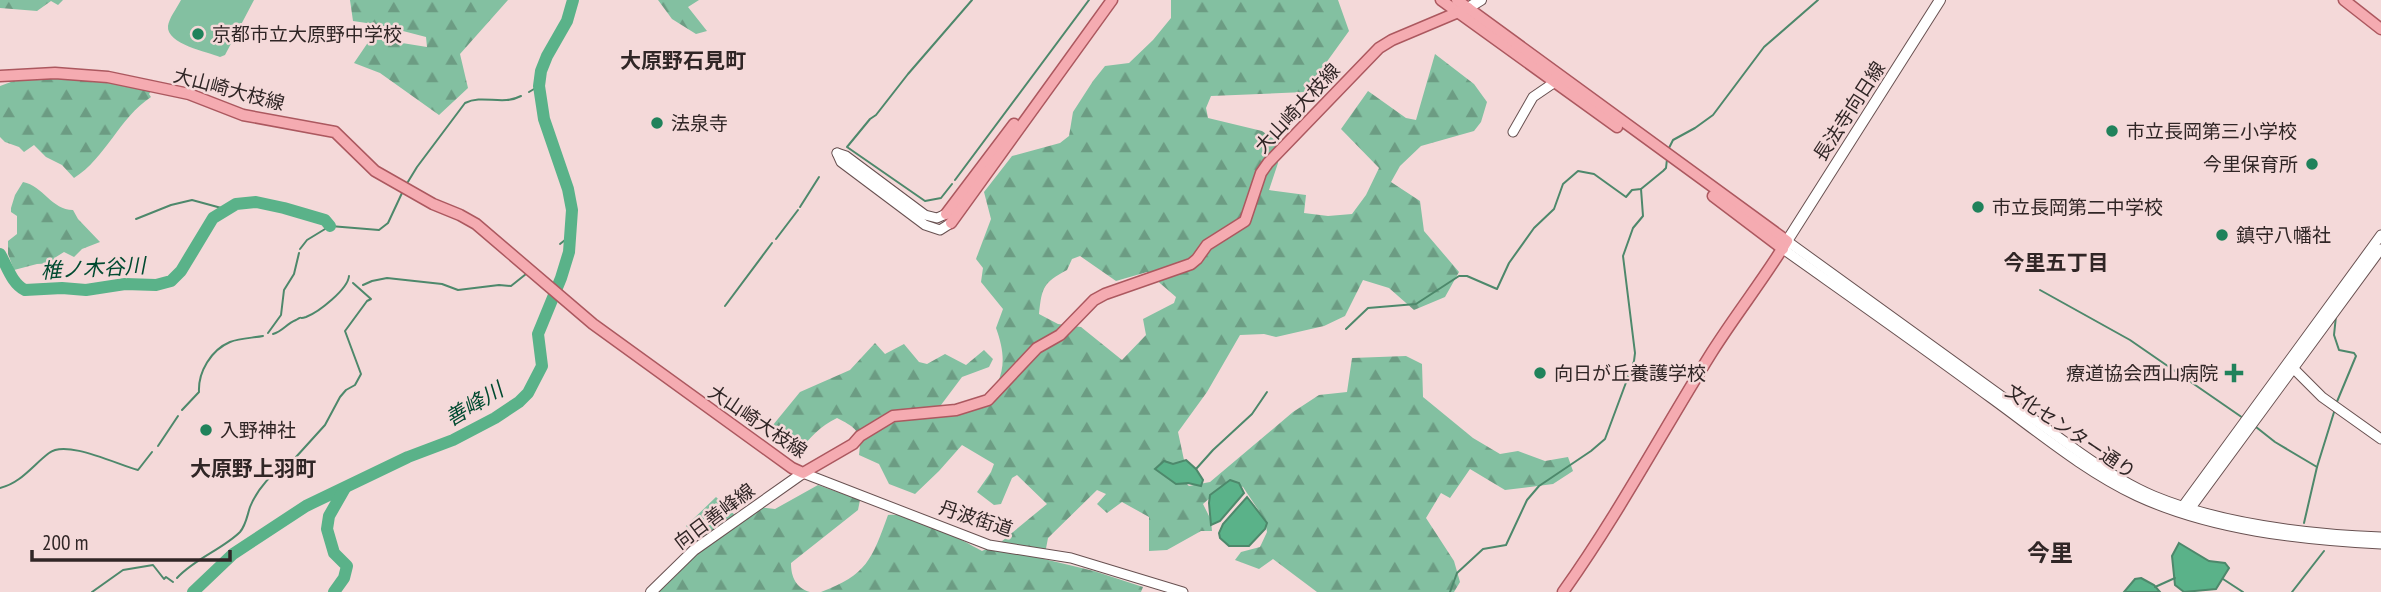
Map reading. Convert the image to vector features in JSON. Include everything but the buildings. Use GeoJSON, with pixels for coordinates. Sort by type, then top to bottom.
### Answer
{"type":"FeatureCollection","features":[{"type":"Feature","properties":{"kind":"main road"},"geometry":{"type":"LineString","coordinates":[[948,219],[1106,0]]}},
{"type":"Feature","properties":{"kind":"main road"},"geometry":{"type":"LineString","coordinates":[[948,219],[1112,0]]}},
{"type":"Feature","properties":{"kind":"main road"},"geometry":{"type":"LineString","coordinates":[[1441,0],[1461,6],[1785,245]]}},
{"type":"Feature","properties":{"kind":"main road"},"geometry":{"type":"LineString","coordinates":[[1461,6],[1481,0]]}},
{"type":"Feature","properties":{"kind":"main road","name":"長法寺向日線"},"geometry":{"type":"LineString","coordinates":[[1785,245],[1940,0]]}},
{"type":"Feature","properties":{"kind":"main road"},"geometry":{"type":"LineString","coordinates":[[2344,0],[2381,29]]}},
{"type":"Feature","properties":{"kind":"main road"},"geometry":{"type":"LineString","coordinates":[[2356,0],[2381,20]]}},
{"type":"Feature","properties":{"kind":"main road"},"geometry":{"type":"LineString","coordinates":[[1461,6],[1555,82],[1785,245]]}},
{"type":"Feature","properties":{"kind":"main road","name":"大山崎大枝線"},"geometry":{"type":"LineString","coordinates":[[0,76],[55,73],[108,77],[189,94],[243,115],[335,132],[375,172],[476,224],[593,324],[665,378],[803,473],[853,444],[860,436],[893,416],[956,410],[988,400],[1037,348],[1060,335],[1094,300],[1191,264],[1207,245],[1245,220],[1261,173],[1268,163],[1366,60],[1392,40],[1461,6]]}},
{"type":"Feature","properties":{"kind":"main road"},"geometry":{"type":"LineString","coordinates":[[1563,592],[1619,511],[1673,414],[1739,310],[1785,245]]}},
{"type":"Feature","properties":{"kind":"main road","name":"向日善峰線"},"geometry":{"type":"LineString","coordinates":[[651,592],[694,550],[803,473]]}},
{"type":"Feature","properties":{"kind":"street"},"geometry":{"type":"LineString","coordinates":[[1513,132],[1533,97],[1555,82]]}},
{"type":"Feature","properties":{"kind":"street"},"geometry":{"type":"LineString","coordinates":[[837,153],[846,156],[925,215],[948,219],[940,230],[925,225],[842,162],[837,153]]}},
{"type":"Feature","properties":{"kind":"street"},"geometry":{"type":"LineString","coordinates":[[2291,366],[2381,235]]}},
{"type":"Feature","properties":{"kind":"street","name":"文化センター通り"},"geometry":{"type":"LineString","coordinates":[[1785,245],[2087,467],[2138,497],[2271,533],[2336,542],[2381,544]]}},
{"type":"Feature","properties":{"kind":"street"},"geometry":{"type":"LineString","coordinates":[[2184,510],[2381,249]]}},
{"type":"Feature","properties":{"kind":"street"},"geometry":{"type":"LineString","coordinates":[[2291,366],[2322,397],[2381,439]]}},
{"type":"Feature","properties":{"kind":"street","name":"丹波街道"},"geometry":{"type":"LineString","coordinates":[[803,473],[989,545],[1071,558],[1183,592]]}},
{"type":"Feature","properties":{"kind":"street","name":"文化センター通り"},"geometry":{"type":"LineString","coordinates":[[2184,510],[2272,526],[2381,537]]}},
{"type":"Feature","properties":{"kind":"green space"},"geometry":{"type":"Polygon","coordinates":[[[0,0],[63,0],[58,5],[51,1],[37,11],[0,8],[0,0]]]}},
{"type":"Feature","properties":{"kind":"green space"},"geometry":{"type":"Polygon","coordinates":[[[181,0],[254,0],[225,55],[220,57],[180,42],[169,32],[171,16],[181,0]]]}},
{"type":"Feature","properties":{"kind":"green space"},"geometry":{"type":"Polygon","coordinates":[[[350,0],[508,0],[460,54],[468,88],[439,115],[380,73],[354,63],[371,38],[427,47],[426,37],[353,21],[350,0]]]}},
{"type":"Feature","properties":{"kind":"green space"},"geometry":{"type":"Polygon","coordinates":[[[658,0],[699,0],[688,7],[707,31],[696,34],[672,19],[658,0]]]}},
{"type":"Feature","properties":{"kind":"green space"},"geometry":{"type":"Polygon","coordinates":[[[1171,0],[1338,0],[1349,31],[1305,92],[1211,96],[1206,108],[1208,118],[1262,131],[1278,142],[1278,163],[1269,190],[1306,195],[1304,213],[1328,216],[1352,214],[1366,195],[1379,168],[1341,129],[1368,91],[1406,118],[1416,120],[1435,54],[1474,84],[1487,102],[1481,122],[1474,131],[1421,146],[1400,166],[1391,182],[1420,201],[1424,231],[1459,272],[1445,297],[1414,310],[1389,288],[1363,280],[1345,316],[1324,326],[1276,337],[1264,334],[1240,335],[1207,392],[1178,432],[1184,460],[1178,475],[1189,486],[1210,482],[1293,412],[1319,395],[1347,392],[1352,358],[1406,356],[1422,364],[1423,397],[1473,438],[1500,454],[1518,451],[1545,461],[1568,457],[1573,471],[1553,484],[1505,490],[1470,469],[1450,498],[1441,493],[1426,518],[1454,561],[1460,582],[1454,592],[1317,592],[1273,559],[1259,569],[1235,560],[1241,552],[1260,547],[1267,532],[1265,520],[1243,487],[1229,481],[1203,504],[1211,520],[1212,531],[1201,531],[1167,550],[1149,551],[1149,517],[1122,502],[1107,513],[1097,504],[1106,494],[1097,490],[1048,538],[1044,559],[1143,587],[1141,592],[821,592],[849,579],[866,564],[888,515],[899,515],[923,522],[982,551],[1001,542],[1047,504],[1017,475],[1012,478],[1001,504],[994,505],[977,492],[994,464],[962,445],[915,494],[889,484],[879,464],[859,455],[860,441],[857,432],[837,418],[820,429],[798,452],[773,425],[800,392],[850,370],[875,343],[885,354],[904,344],[919,362],[927,364],[945,354],[966,365],[984,350],[993,359],[989,367],[962,377],[941,405],[947,414],[983,406],[1000,378],[1003,360],[996,328],[1003,309],[981,282],[983,268],[976,259],[991,219],[984,192],[1012,156],[1060,143],[1069,136],[1073,112],[1105,66],[1129,63],[1171,18],[1171,0]],[[1080,256],[1072,259],[1067,270],[1045,287],[1039,314],[1058,324],[1081,327],[1122,360],[1146,335],[1143,319],[1174,303],[1176,297],[1147,272],[1116,281],[1080,256]]]}},
{"type":"Feature","properties":{"kind":"green space"},"geometry":{"type":"Polygon","coordinates":[[[90,74],[151,91],[151,97],[130,116],[95,160],[74,178],[62,165],[46,157],[34,145],[24,152],[0,137],[0,86],[19,79],[90,74]]]}},
{"type":"Feature","properties":{"kind":"green space"},"geometry":{"type":"Polygon","coordinates":[[[23,182],[36,188],[59,206],[73,210],[100,242],[82,249],[74,257],[64,252],[56,257],[54,263],[14,270],[8,254],[8,241],[17,234],[17,216],[11,212],[11,208],[23,182]]]}},
{"type":"Feature","properties":{"kind":"green space"},"geometry":{"type":"Polygon","coordinates":[[[818,485],[860,500],[858,510],[791,563],[795,581],[810,592],[656,592],[699,539],[686,526],[716,497],[740,520],[759,507],[775,509],[818,485]]]}},
{"type":"Feature","properties":{"kind":"shaded area"},"geometry":{"type":"Polygon","coordinates":[[[1186,460],[1203,480],[1201,486],[1176,484],[1155,469],[1164,461],[1173,464],[1186,460]]]}},
{"type":"Feature","properties":{"kind":"shaded area"},"geometry":{"type":"Polygon","coordinates":[[[1230,480],[1239,483],[1244,493],[1220,521],[1211,525],[1210,495],[1230,480]]]}},
{"type":"Feature","properties":{"kind":"shaded area"},"geometry":{"type":"Polygon","coordinates":[[[1247,497],[1267,523],[1265,529],[1249,546],[1229,546],[1220,538],[1219,533],[1223,524],[1247,497]]]}},
{"type":"Feature","properties":{"kind":"shaded area"},"geometry":{"type":"Polygon","coordinates":[[[2179,543],[2209,561],[2225,563],[2229,568],[2216,589],[2184,592],[2175,585],[2172,556],[2179,543]]]}},
{"type":"Feature","properties":{"kind":"shaded area"},"geometry":{"type":"Polygon","coordinates":[[[2141,578],[2160,592],[2124,592],[2135,579],[2141,578]]]}},
{"type":"Feature","properties":{"kind":"waterway","name":"善峰川"},"geometry":{"type":"LineString","coordinates":[[193,592],[233,554],[306,506],[408,457],[453,440],[495,418],[528,393],[542,366],[538,334],[569,252],[572,210],[568,189],[544,119],[539,86],[541,71],[567,21],[573,0]]}},
{"type":"Feature","properties":{"kind":"waterway"},"geometry":{"type":"LineString","coordinates":[[952,184],[941,198],[925,201],[847,147],[972,0]]}},
{"type":"Feature","properties":{"kind":"waterway"},"geometry":{"type":"LineString","coordinates":[[955,180],[1089,0]]}},
{"type":"Feature","properties":{"kind":"waterway"},"geometry":{"type":"LineString","coordinates":[[1668,150],[1673,140],[1713,115],[1764,47],[1818,0]]}},
{"type":"Feature","properties":{"kind":"waterway"},"geometry":{"type":"LineString","coordinates":[[529,92],[539,86]]}},
{"type":"Feature","properties":{"kind":"waterway"},"geometry":{"type":"LineString","coordinates":[[406,185],[465,103],[507,100],[521,96]]}},
{"type":"Feature","properties":{"kind":"waterway"},"geometry":{"type":"LineString","coordinates":[[1346,329],[1368,308],[1416,304],[1459,276],[1467,276],[1497,289],[1509,263],[1534,228],[1554,209],[1563,184],[1578,171],[1594,174],[1626,197],[1632,190],[1641,189],[1663,171],[1667,159]]}},
{"type":"Feature","properties":{"kind":"waterway"},"geometry":{"type":"LineString","coordinates":[[800,207],[819,177]]}},
{"type":"Feature","properties":{"kind":"waterway"},"geometry":{"type":"LineString","coordinates":[[1450,592],[1457,573],[1483,549],[1506,545],[1527,500],[1539,486],[1605,439],[1634,361],[1623,256],[1633,228],[1643,216],[1641,189]]}},
{"type":"Feature","properties":{"kind":"waterway"},"geometry":{"type":"LineString","coordinates":[[300,249],[307,240],[330,226],[379,230],[388,223],[402,193]]}},
{"type":"Feature","properties":{"kind":"waterway"},"geometry":{"type":"LineString","coordinates":[[136,219],[192,200],[225,209]]}},
{"type":"Feature","properties":{"kind":"waterway","name":"椎ノ木谷川"},"geometry":{"type":"LineString","coordinates":[[0,254],[13,279],[25,290],[86,290],[125,284],[156,285],[171,281],[181,271],[213,218],[236,204],[256,202],[284,208],[325,220],[330,226]]}},
{"type":"Feature","properties":{"kind":"waterway"},"geometry":{"type":"LineString","coordinates":[[776,239],[798,210]]}},
{"type":"Feature","properties":{"kind":"waterway"},"geometry":{"type":"LineString","coordinates":[[560,244],[570,236]]}},
{"type":"Feature","properties":{"kind":"waterway"},"geometry":{"type":"LineString","coordinates":[[725,306],[772,243]]}},
{"type":"Feature","properties":{"kind":"waterway"},"geometry":{"type":"LineString","coordinates":[[268,333],[281,315],[284,290],[294,274],[299,253]]}},
{"type":"Feature","properties":{"kind":"waterway"},"geometry":{"type":"LineString","coordinates":[[363,285],[387,278],[442,284],[458,290],[511,286],[526,274]]}},
{"type":"Feature","properties":{"kind":"waterway"},"geometry":{"type":"LineString","coordinates":[[273,334],[325,305],[344,287],[349,276]]}},
{"type":"Feature","properties":{"kind":"waterway"},"geometry":{"type":"LineString","coordinates":[[296,457],[325,425],[340,397],[355,385],[361,374],[345,331],[371,299],[353,283]]}},
{"type":"Feature","properties":{"kind":"waterway"},"geometry":{"type":"LineString","coordinates":[[2040,290],[2130,340],[2243,418]]}},
{"type":"Feature","properties":{"kind":"waterway"},"geometry":{"type":"LineString","coordinates":[[2336,316],[2334,335],[2339,350],[2354,353],[2356,356],[2336,404]]}},
{"type":"Feature","properties":{"kind":"waterway"},"geometry":{"type":"LineString","coordinates":[[182,410],[199,392],[203,370],[217,350],[234,341],[263,336]]}},
{"type":"Feature","properties":{"kind":"waterway"},"geometry":{"type":"LineString","coordinates":[[1196,469],[1252,414],[1267,392]]}},
{"type":"Feature","properties":{"kind":"waterway"},"geometry":{"type":"LineString","coordinates":[[2304,523],[2317,467],[2335,409]]}},
{"type":"Feature","properties":{"kind":"waterway"},"geometry":{"type":"LineString","coordinates":[[158,446],[178,416]]}},
{"type":"Feature","properties":{"kind":"waterway"},"geometry":{"type":"LineString","coordinates":[[2256,427],[2275,442],[2317,467]]}},
{"type":"Feature","properties":{"kind":"waterway"},"geometry":{"type":"LineString","coordinates":[[0,488],[21,478],[49,453],[57,450],[67,449],[92,454],[138,470],[152,452]]}},
{"type":"Feature","properties":{"kind":"waterway"},"geometry":{"type":"LineString","coordinates":[[177,578],[240,532],[261,487],[289,461]]}},
{"type":"Feature","properties":{"kind":"waterway"},"geometry":{"type":"LineString","coordinates":[[334,592],[344,578],[347,566],[334,553],[327,529],[329,516],[345,488]]}},
{"type":"Feature","properties":{"kind":"waterway"},"geometry":{"type":"LineString","coordinates":[[2292,592],[2324,551]]}},
{"type":"Feature","properties":{"kind":"waterway"},"geometry":{"type":"LineString","coordinates":[[92,592],[123,570],[153,565],[164,579],[166,577],[173,582]]}},
{"type":"Feature","properties":{"kind":"waterway"},"geometry":{"type":"LineString","coordinates":[[2155,587],[2175,578]]}},
{"type":"Feature","properties":{"kind":"waterway"},"geometry":{"type":"LineString","coordinates":[[2223,579],[2243,592]]}},
{"type":"Feature","properties":{"kind":"place","name":"京都市立大原野中学校"},"geometry":{"type":"Point","coordinates":[198,34]}},
{"type":"Feature","properties":{"kind":"place","name":"法泉寺"},"geometry":{"type":"Point","coordinates":[657,123]}},
{"type":"Feature","properties":{"kind":"place","name":"市立長岡第三小学校"},"geometry":{"type":"Point","coordinates":[2112,131]}},
{"type":"Feature","properties":{"kind":"place","name":"今里保育所"},"geometry":{"type":"Point","coordinates":[2312,164]}},
{"type":"Feature","properties":{"kind":"place","name":"市立長岡第二中学校"},"geometry":{"type":"Point","coordinates":[1978,207]}},
{"type":"Feature","properties":{"kind":"place","name":"鎮守八幡社"},"geometry":{"type":"Point","coordinates":[2222,235]}},
{"type":"Feature","properties":{"kind":"place","name":"向日が丘養護学校"},"geometry":{"type":"Point","coordinates":[1540,373]}},
{"type":"Feature","properties":{"kind":"place","name":"療道協会西山病院"},"geometry":{"type":"Point","coordinates":[2234,373]}},
{"type":"Feature","properties":{"kind":"place","name":"入野神社"},"geometry":{"type":"Point","coordinates":[206,430]}},
{"type":"Feature","properties":{"kind":"district","name":"大原野石見町"},"geometry":{"type":"Point","coordinates":[683,60]}},
{"type":"Feature","properties":{"kind":"district","name":"今里五丁目"},"geometry":{"type":"Point","coordinates":[2056,262]}},
{"type":"Feature","properties":{"kind":"district","name":"大原野上羽町"},"geometry":{"type":"Point","coordinates":[253,468]}},
{"type":"Feature","properties":{"kind":"district","name":"今里"},"geometry":{"type":"Point","coordinates":[2050,552]}}]}
